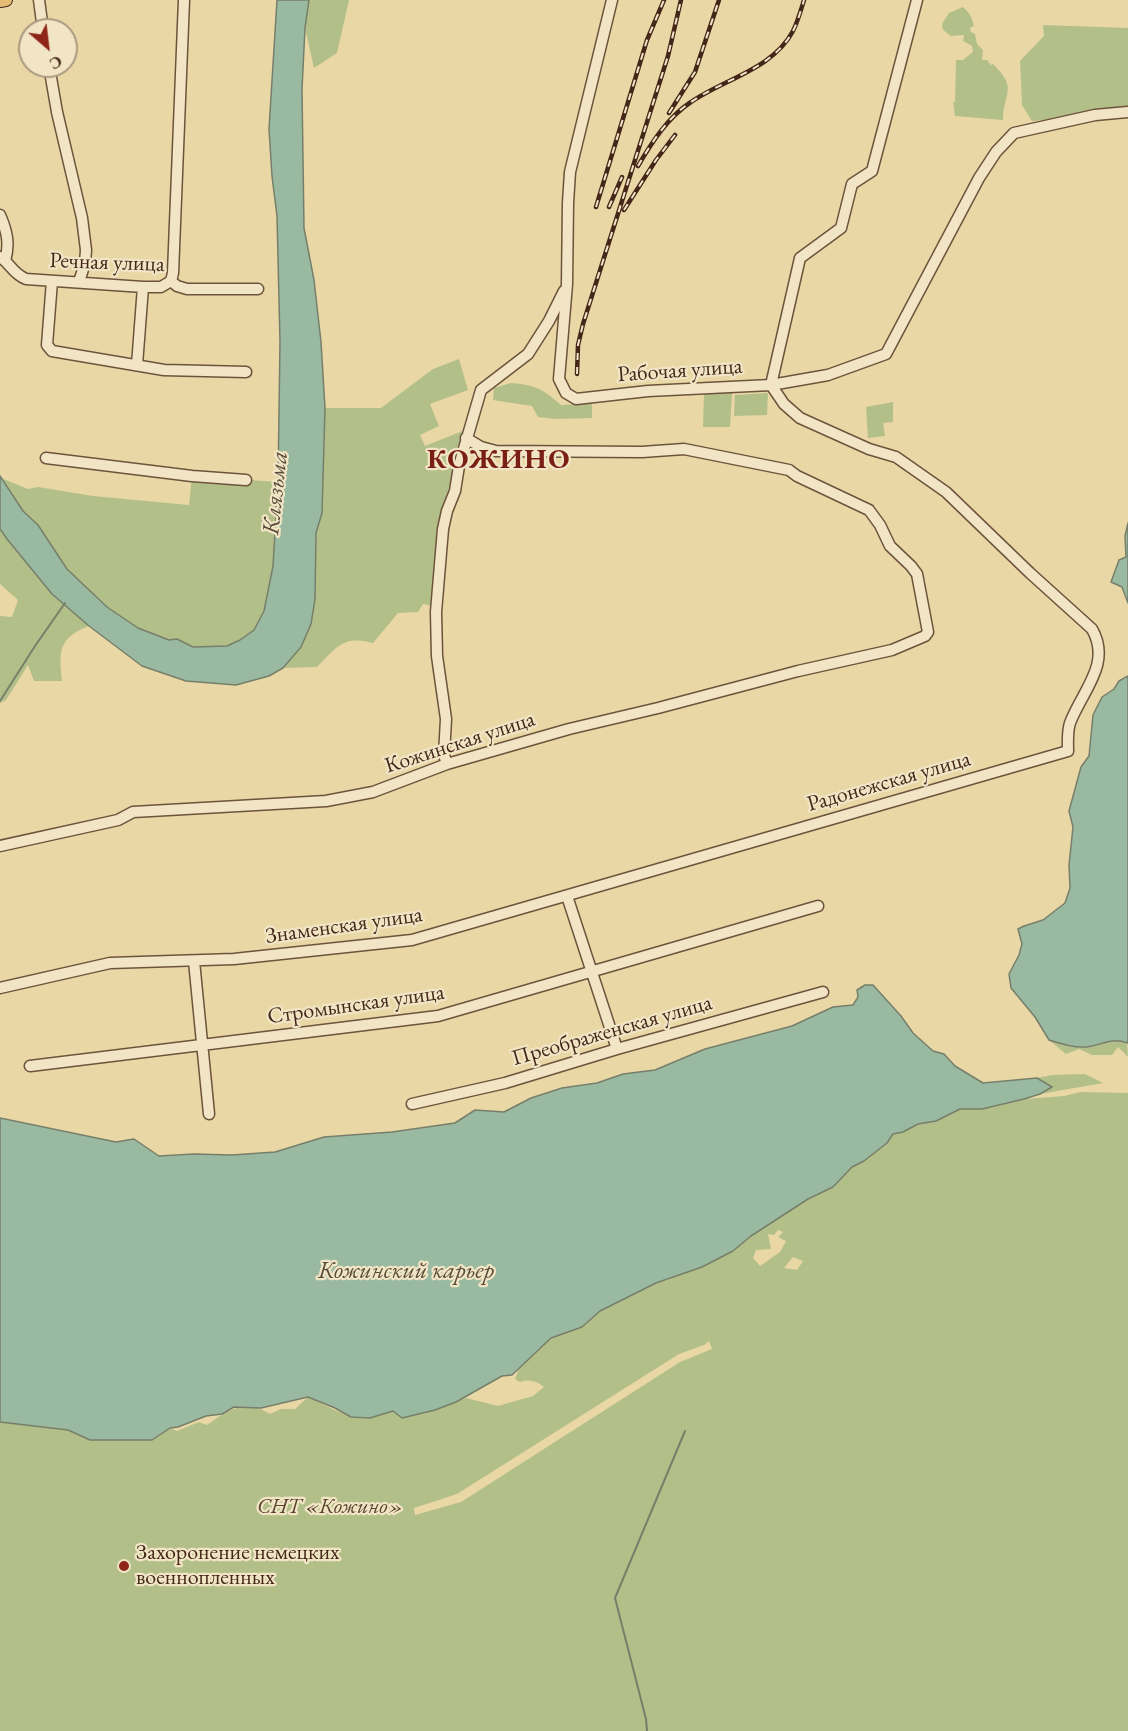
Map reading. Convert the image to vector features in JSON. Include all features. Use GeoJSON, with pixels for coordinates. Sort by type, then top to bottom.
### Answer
{"type":"FeatureCollection","features":[{"type":"Feature","properties":{"kind":"main road"},"geometry":{"type":"LineString","coordinates":[[0,1],[6,0]]}},
{"type":"Feature","properties":{"kind":"street"},"geometry":{"type":"LineString","coordinates":[[39,0],[41,18]]}},
{"type":"Feature","properties":{"kind":"street"},"geometry":{"type":"LineString","coordinates":[[171,281],[184,0]]}},
{"type":"Feature","properties":{"kind":"street","name":"Рабочая улица"},"geometry":{"type":"LineString","coordinates":[[612,0],[570,172],[567,284],[560,379],[566,393],[576,399],[648,391],[771,385],[800,258],[841,228],[852,184],[872,171],[917,0]]}},
{"type":"Feature","properties":{"kind":"street"},"geometry":{"type":"LineString","coordinates":[[51,78],[82,218],[86,263],[79,282]]}},
{"type":"Feature","properties":{"kind":"street"},"geometry":{"type":"LineString","coordinates":[[771,385],[828,375],[886,354],[979,178],[996,152],[1014,133],[1095,115],[1128,112]]}},
{"type":"Feature","properties":{"kind":"street"},"geometry":{"type":"LineString","coordinates":[[0,215],[7,237],[8,250],[3,259]]}},
{"type":"Feature","properties":{"kind":"street","name":"Речная улица"},"geometry":{"type":"LineString","coordinates":[[3,259],[15,274],[26,279],[143,287],[162,287],[171,281],[177,286],[188,289],[258,289]]}},
{"type":"Feature","properties":{"kind":"street"},"geometry":{"type":"LineString","coordinates":[[52,281],[48,349],[164,370],[246,372]]}},
{"type":"Feature","properties":{"kind":"street"},"geometry":{"type":"LineString","coordinates":[[447,764],[444,755],[446,719],[437,656],[436,612],[443,530],[447,511],[455,491],[466,438],[481,390],[528,354],[549,321],[567,284]]}},
{"type":"Feature","properties":{"kind":"street"},"geometry":{"type":"LineString","coordinates":[[137,365],[143,287]]}},
{"type":"Feature","properties":{"kind":"street","name":"Радонежская улица"},"geometry":{"type":"LineString","coordinates":[[721,852],[1068,751],[1068,726],[1095,673],[1100,658],[1097,637],[1092,629],[946,492],[896,457],[869,449],[800,418],[784,404],[771,385]]}},
{"type":"Feature","properties":{"kind":"street","name":"Кожинская улица"},"geometry":{"type":"LineString","coordinates":[[0,846],[118,820],[133,812],[326,801],[373,792],[447,764],[569,729],[798,671],[892,650],[925,636],[929,627],[917,574],[890,546],[880,525],[869,510],[789,470],[684,449],[642,452],[496,451],[481,447],[466,438]]}},
{"type":"Feature","properties":{"kind":"street"},"geometry":{"type":"LineString","coordinates":[[46,458],[192,476],[246,480]]}},
{"type":"Feature","properties":{"kind":"street","name":"Знаменская улица"},"geometry":{"type":"LineString","coordinates":[[0,988],[110,963],[234,959],[412,940],[721,852]]}},
{"type":"Feature","properties":{"kind":"street"},"geometry":{"type":"LineString","coordinates":[[567,896],[617,1049]]}},
{"type":"Feature","properties":{"kind":"street","name":"Стромынская улица"},"geometry":{"type":"LineString","coordinates":[[30,1066],[438,1016],[818,906]]}},
{"type":"Feature","properties":{"kind":"street"},"geometry":{"type":"LineString","coordinates":[[194,961],[209,1114]]}},
{"type":"Feature","properties":{"kind":"street","name":"Преображенская улица"},"geometry":{"type":"LineString","coordinates":[[412,1104],[506,1083],[617,1049],[822,992]]}},
{"type":"Feature","properties":{"kind":"green space"},"geometry":{"type":"Polygon","coordinates":[[[309,0],[349,0],[337,53],[314,68],[305,28],[309,0]]]}},
{"type":"Feature","properties":{"kind":"green space"},"geometry":{"type":"Polygon","coordinates":[[[963,7],[974,26],[970,28],[971,32],[975,34],[977,44],[983,50],[982,60],[993,64],[1006,80],[1008,91],[1003,120],[955,116],[953,102],[955,102],[956,60],[963,60],[973,52],[972,46],[963,41],[964,35],[951,36],[943,30],[942,24],[949,13],[963,7]]]}},
{"type":"Feature","properties":{"kind":"green space"},"geometry":{"type":"Polygon","coordinates":[[[1043,25],[1128,28],[1128,112],[1032,121],[1022,105],[1020,61],[1044,36],[1043,25]]]}},
{"type":"Feature","properties":{"kind":"green space"},"geometry":{"type":"Polygon","coordinates":[[[459,359],[468,390],[430,404],[439,426],[420,435],[425,446],[465,430],[437,530],[432,606],[423,604],[418,612],[398,613],[373,643],[354,641],[341,644],[317,667],[283,668],[301,647],[315,599],[316,533],[322,513],[325,408],[381,408],[433,369],[459,359]]]}},
{"type":"Feature","properties":{"kind":"green space"},"geometry":{"type":"Polygon","coordinates":[[[511,383],[538,389],[561,405],[592,403],[592,418],[538,417],[532,406],[493,400],[494,388],[511,383]]]}},
{"type":"Feature","properties":{"kind":"green space"},"geometry":{"type":"Polygon","coordinates":[[[732,392],[730,427],[703,427],[704,394],[732,392]]]}},
{"type":"Feature","properties":{"kind":"green space"},"geometry":{"type":"Polygon","coordinates":[[[768,393],[767,415],[734,416],[735,395],[768,393]]]}},
{"type":"Feature","properties":{"kind":"green space"},"geometry":{"type":"Polygon","coordinates":[[[893,402],[893,422],[883,423],[885,436],[868,438],[866,407],[893,402]]]}},
{"type":"Feature","properties":{"kind":"green space"},"geometry":{"type":"Polygon","coordinates":[[[192,476],[278,482],[273,566],[264,611],[254,630],[227,646],[193,647],[177,639],[169,640],[138,628],[107,607],[67,569],[38,525],[23,511],[1,478],[28,489],[38,487],[93,496],[189,505],[192,476]]]}},
{"type":"Feature","properties":{"kind":"green space"},"geometry":{"type":"Polygon","coordinates":[[[0,529],[52,594],[89,626],[71,635],[63,647],[62,681],[34,681],[28,665],[6,700],[0,703],[0,616],[12,617],[18,600],[0,584],[0,529]]]}},
{"type":"Feature","properties":{"kind":"green space"},"geometry":{"type":"Polygon","coordinates":[[[1049,1040],[1078,1046],[1111,1041],[1127,1042],[1128,1057],[1118,1047],[1112,1055],[1092,1055],[1079,1049],[1066,1054],[1049,1040]]]}},
{"type":"Feature","properties":{"kind":"green space"},"geometry":{"type":"Polygon","coordinates":[[[1085,1074],[1103,1083],[1040,1094],[1051,1087],[1037,1078],[1085,1074]]]}},
{"type":"Feature","properties":{"kind":"green space","name":"СНТ «Кожино»"},"geometry":{"type":"Polygon","coordinates":[[[1081,1092],[1128,1093],[1128,1731],[0,1731],[0,1422],[68,1430],[90,1440],[152,1440],[170,1428],[177,1431],[199,1422],[207,1425],[237,1408],[253,1407],[270,1414],[281,1409],[295,1409],[308,1397],[355,1417],[373,1417],[393,1411],[402,1418],[435,1410],[466,1398],[498,1406],[533,1396],[544,1387],[533,1381],[520,1382],[515,1379],[519,1369],[551,1338],[582,1327],[600,1311],[656,1283],[668,1280],[733,1251],[751,1236],[808,1199],[833,1187],[852,1167],[864,1161],[887,1143],[893,1134],[904,1132],[918,1124],[936,1121],[960,1109],[982,1109],[1024,1099],[1064,1096],[1081,1092]],[[778,1230],[774,1235],[768,1234],[771,1249],[756,1250],[753,1258],[760,1266],[780,1252],[786,1241],[778,1237],[783,1232],[778,1230]],[[793,1257],[784,1268],[797,1270],[803,1261],[793,1257]],[[709,1341],[679,1354],[457,1494],[414,1508],[415,1515],[461,1502],[680,1362],[712,1349],[709,1341]]]}},
{"type":"Feature","properties":{"kind":"water"},"geometry":{"type":"Polygon","coordinates":[[[277,0],[309,0],[302,89],[304,228],[314,280],[325,408],[322,513],[316,533],[315,599],[311,624],[301,647],[283,668],[269,676],[236,685],[186,681],[142,666],[89,626],[52,594],[0,529],[0,476],[23,511],[38,525],[67,569],[107,607],[138,628],[169,640],[177,639],[193,647],[227,646],[254,630],[264,611],[273,566],[278,482],[280,342],[277,216],[269,129],[277,0]]]}},
{"type":"Feature","properties":{"kind":"water"},"geometry":{"type":"Polygon","coordinates":[[[1128,523],[1128,603],[1122,587],[1111,582],[1119,560],[1126,557],[1125,536],[1128,523]]]}},
{"type":"Feature","properties":{"kind":"water"},"geometry":{"type":"Polygon","coordinates":[[[1128,676],[1128,1043],[1111,1041],[1086,1047],[1072,1046],[1049,1040],[1035,1017],[1011,988],[1009,974],[1022,944],[1018,929],[1043,920],[1065,903],[1070,888],[1069,865],[1073,827],[1069,811],[1081,767],[1089,756],[1093,715],[1102,697],[1128,676]]]}},
{"type":"Feature","properties":{"kind":"water","name":"Кожинский карьер"},"geometry":{"type":"Polygon","coordinates":[[[865,985],[873,985],[913,1033],[933,1051],[944,1054],[955,1066],[983,1083],[1037,1078],[1052,1087],[1024,1099],[982,1109],[960,1109],[936,1121],[918,1124],[903,1132],[893,1134],[887,1143],[864,1161],[852,1167],[833,1187],[808,1199],[751,1236],[733,1251],[702,1267],[656,1283],[600,1311],[582,1327],[551,1338],[512,1375],[502,1376],[456,1402],[435,1410],[402,1418],[393,1411],[370,1418],[351,1417],[308,1397],[261,1408],[234,1407],[222,1414],[206,1416],[170,1428],[152,1440],[90,1440],[68,1430],[0,1422],[0,1118],[116,1142],[134,1139],[159,1156],[275,1152],[324,1137],[392,1132],[455,1123],[475,1110],[504,1112],[531,1098],[562,1088],[597,1083],[623,1074],[655,1070],[705,1049],[792,1026],[833,1007],[853,1005],[858,997],[857,990],[865,985]]]}},
{"type":"Feature","properties":{"kind":"waterway"},"geometry":{"type":"LineString","coordinates":[[0,701],[65,603]]}},
{"type":"Feature","properties":{"kind":"waterway"},"geometry":{"type":"LineString","coordinates":[[647,1731],[646,1719],[615,1598],[685,1431]]}},
{"type":"Feature","properties":{"kind":"railway"},"geometry":{"type":"LineString","coordinates":[[596,207],[647,40],[664,0]]}},
{"type":"Feature","properties":{"kind":"railway"},"geometry":{"type":"LineString","coordinates":[[577,374],[578,345],[583,324],[668,56],[681,0]]}},
{"type":"Feature","properties":{"kind":"railway"},"geometry":{"type":"LineString","coordinates":[[669,113],[695,72],[719,0]]}},
{"type":"Feature","properties":{"kind":"railway"},"geometry":{"type":"LineString","coordinates":[[638,166],[661,131],[683,108],[773,55],[793,31],[804,0]]}},
{"type":"Feature","properties":{"kind":"railway"},"geometry":{"type":"LineString","coordinates":[[624,210],[675,135]]}},
{"type":"Feature","properties":{"kind":"railway"},"geometry":{"type":"LineString","coordinates":[[609,207],[622,177]]}},
{"type":"Feature","properties":{"kind":"place","name":"Захоронение немецких военнопленных"},"geometry":{"type":"Point","coordinates":[124,1566]}},
{"type":"Feature","properties":{"kind":"district","name":"КОЖИНО"},"geometry":{"type":"Point","coordinates":[499,460]}},
{"type":"Feature","properties":{"kind":"water label","name":"Клязьма"},"geometry":{"type":"Point","coordinates":[276,493]}}]}
